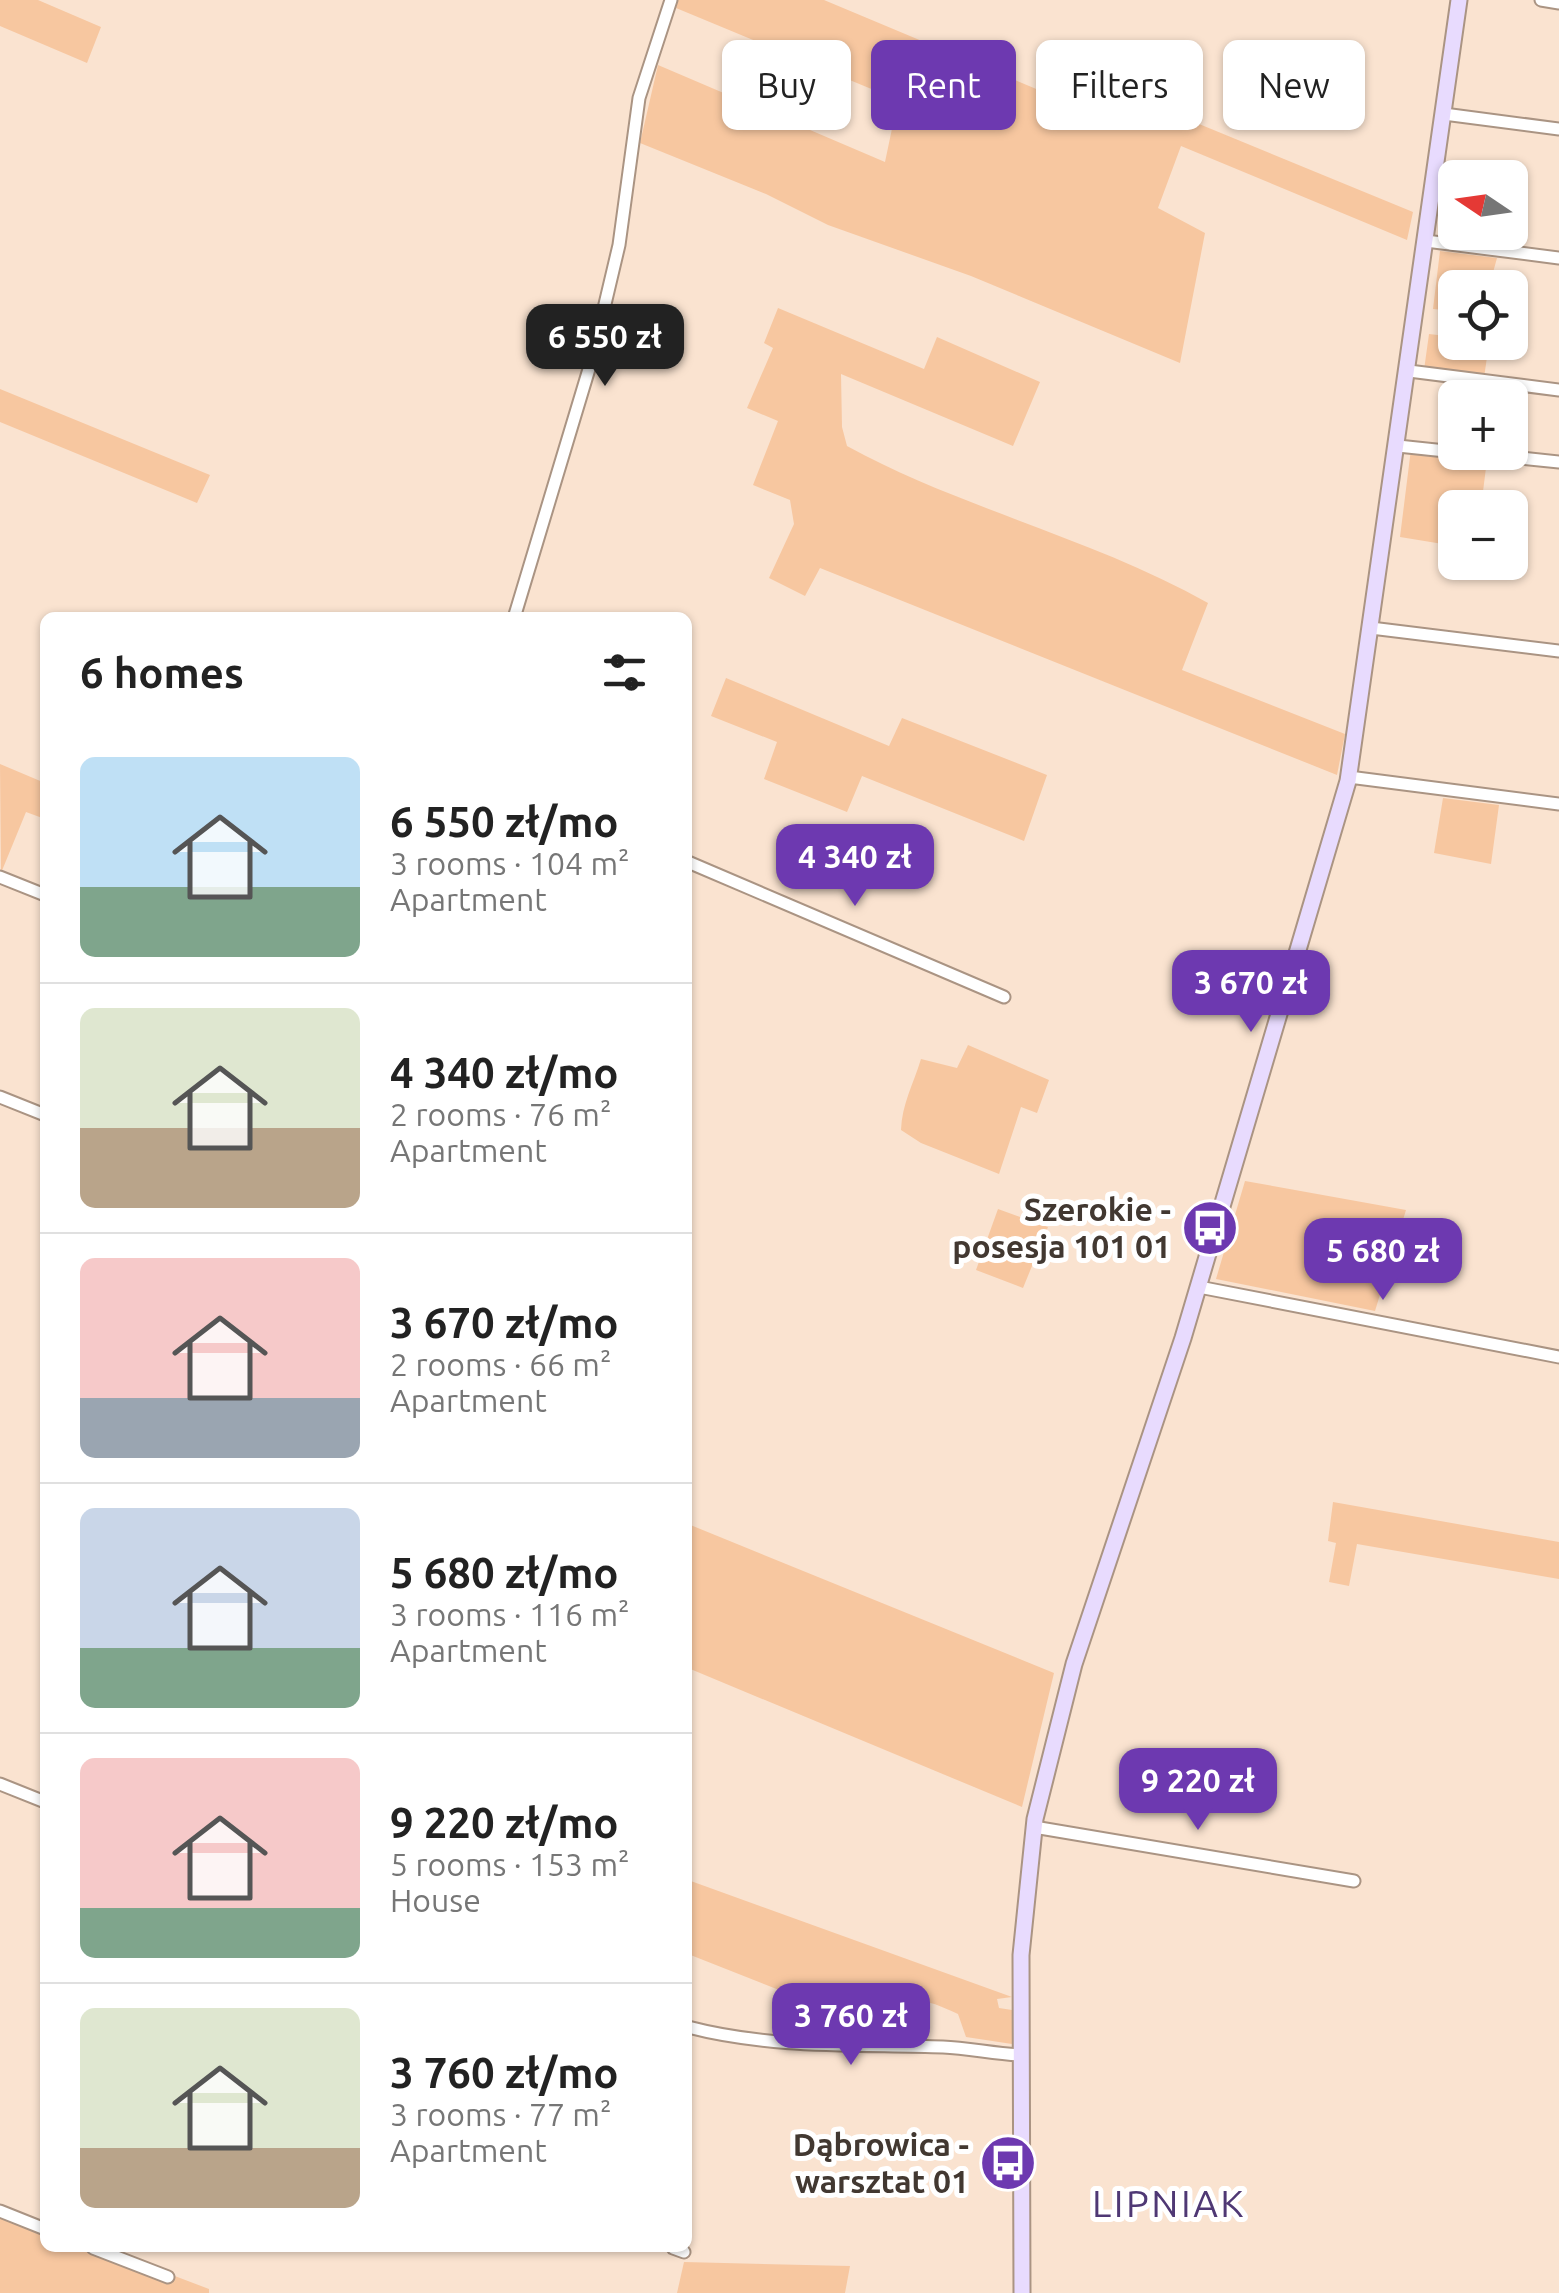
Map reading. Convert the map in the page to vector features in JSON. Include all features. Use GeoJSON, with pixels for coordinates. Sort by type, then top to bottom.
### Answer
{"type":"FeatureCollection","features":[{"type":"Feature","properties":{"kind":"street"},"geometry":{"type":"LineString","coordinates":[[516,612],[592,359],[619,244],[639,98],[671,0]]}},
{"type":"Feature","properties":{"kind":"street"},"geometry":{"type":"LineString","coordinates":[[1022,2293],[1022,1928],[1034,1827],[1080,1644],[1199,1286],[1349,777],[1460,0]]}},
{"type":"Feature","properties":{"kind":"street"},"geometry":{"type":"LineString","coordinates":[[1541,0],[1559,3]]}},
{"type":"Feature","properties":{"kind":"street"},"geometry":{"type":"LineString","coordinates":[[1444,114],[1559,129]]}},
{"type":"Feature","properties":{"kind":"street"},"geometry":{"type":"LineString","coordinates":[[1426,242],[1559,258]]}},
{"type":"Feature","properties":{"kind":"street"},"geometry":{"type":"LineString","coordinates":[[1408,371],[1559,390]]}},
{"type":"Feature","properties":{"kind":"street"},"geometry":{"type":"LineString","coordinates":[[1398,446],[1438,450]]}},
{"type":"Feature","properties":{"kind":"street"},"geometry":{"type":"LineString","coordinates":[[1528,459],[1559,462]]}},
{"type":"Feature","properties":{"kind":"street"},"geometry":{"type":"LineString","coordinates":[[1372,628],[1559,651]]}},
{"type":"Feature","properties":{"kind":"street"},"geometry":{"type":"LineString","coordinates":[[1349,777],[1559,804]]}},
{"type":"Feature","properties":{"kind":"street"},"geometry":{"type":"LineString","coordinates":[[692,864],[940,966],[1004,997]]}},
{"type":"Feature","properties":{"kind":"street"},"geometry":{"type":"LineString","coordinates":[[0,876],[40,893]]}},
{"type":"Feature","properties":{"kind":"street"},"geometry":{"type":"LineString","coordinates":[[0,1097],[40,1114]]}},
{"type":"Feature","properties":{"kind":"street"},"geometry":{"type":"LineString","coordinates":[[1199,1286],[1559,1356]]}},
{"type":"Feature","properties":{"kind":"street"},"geometry":{"type":"LineString","coordinates":[[0,1784],[40,1800]]}},
{"type":"Feature","properties":{"kind":"street"},"geometry":{"type":"LineString","coordinates":[[1034,1827],[1354,1880]]}},
{"type":"Feature","properties":{"kind":"street"},"geometry":{"type":"LineString","coordinates":[[692,2028],[744,2040],[861,2048],[952,2048],[1021,2055]]}},
{"type":"Feature","properties":{"kind":"street"},"geometry":{"type":"LineString","coordinates":[[0,2211],[40,2227]]}},
{"type":"Feature","properties":{"kind":"street"},"geometry":{"type":"LineString","coordinates":[[103,2252],[168,2277]]}},
{"type":"Feature","properties":{"kind":"shaded area"},"geometry":{"type":"Polygon","coordinates":[[[0,0],[38,0],[101,27],[87,63],[0,26],[0,0]]]}},
{"type":"Feature","properties":{"kind":"shaded area"},"geometry":{"type":"Polygon","coordinates":[[[678,0],[824,0],[919,40],[871,40],[871,89],[851,81],[851,40],[753,40],[676,8],[678,0]]]}},
{"type":"Feature","properties":{"kind":"shaded area"},"geometry":{"type":"Polygon","coordinates":[[[658,65],[722,92],[722,130],[810,130],[885,162],[892,130],[1016,130],[1016,81],[1036,89],[1036,130],[1203,130],[1203,126],[1413,212],[1407,240],[1181,146],[1158,208],[1205,233],[1180,363],[971,276],[828,225],[766,194],[640,143],[658,65]]]}},
{"type":"Feature","properties":{"kind":"shaded area"},"geometry":{"type":"Polygon","coordinates":[[[1440,251],[1497,258],[1494,270],[1438,270],[1438,309],[1433,309],[1440,251]]]}},
{"type":"Feature","properties":{"kind":"shaded area"},"geometry":{"type":"Polygon","coordinates":[[[778,308],[924,369],[937,337],[1040,382],[1013,446],[841,374],[842,427],[847,446],[936,488],[1119,560],[1208,603],[1182,670],[1345,734],[1337,775],[820,568],[805,596],[769,578],[794,524],[790,500],[753,485],[778,421],[747,408],[773,348],[764,343],[778,308]]]}},
{"type":"Feature","properties":{"kind":"shaded area"},"geometry":{"type":"Polygon","coordinates":[[[1429,334],[1438,335],[1438,360],[1487,360],[1484,378],[1424,370],[1429,334]]]}},
{"type":"Feature","properties":{"kind":"shaded area"},"geometry":{"type":"Polygon","coordinates":[[[0,389],[210,475],[197,503],[0,422],[0,389]]]}},
{"type":"Feature","properties":{"kind":"shaded area"},"geometry":{"type":"Polygon","coordinates":[[[1411,449],[1438,453],[1438,470],[1486,470],[1483,490],[1438,490],[1438,543],[1400,537],[1411,449]]]}},
{"type":"Feature","properties":{"kind":"shaded area"},"geometry":{"type":"Polygon","coordinates":[[[726,678],[889,746],[902,718],[1047,775],[1024,841],[862,776],[847,812],[764,779],[777,742],[711,716],[726,678]]]}},
{"type":"Feature","properties":{"kind":"shaded area"},"geometry":{"type":"Polygon","coordinates":[[[0,764],[40,781],[40,817],[26,812],[1,873],[0,764]]]}},
{"type":"Feature","properties":{"kind":"shaded area"},"geometry":{"type":"Polygon","coordinates":[[[1443,798],[1499,805],[1491,864],[1434,853],[1443,798]]]}},
{"type":"Feature","properties":{"kind":"shaded area"},"geometry":{"type":"Polygon","coordinates":[[[968,1045],[1049,1080],[1037,1113],[1021,1107],[999,1174],[921,1143],[901,1130],[921,1059],[957,1068],[968,1045]]]}},
{"type":"Feature","properties":{"kind":"shaded area"},"geometry":{"type":"Polygon","coordinates":[[[1245,1181],[1406,1210],[1375,1311],[1216,1279],[1245,1181]]]}},
{"type":"Feature","properties":{"kind":"shaded area"},"geometry":{"type":"Polygon","coordinates":[[[998,1209],[1048,1227],[1023,1288],[976,1270],[998,1209]]]}},
{"type":"Feature","properties":{"kind":"shaded area"},"geometry":{"type":"Polygon","coordinates":[[[1333,1502],[1559,1542],[1559,1579],[1357,1544],[1349,1586],[1329,1582],[1336,1543],[1328,1541],[1333,1502]]]}},
{"type":"Feature","properties":{"kind":"shaded area"},"geometry":{"type":"Polygon","coordinates":[[[692,1526],[1054,1673],[1022,1807],[692,1670],[692,1526]]]}},
{"type":"Feature","properties":{"kind":"shaded area"},"geometry":{"type":"Polygon","coordinates":[[[692,1881],[1012,1997],[997,1999],[999,2008],[1012,2010],[1012,2044],[966,2037],[958,2014],[922,2001],[905,2004],[875,2028],[692,1956],[692,1881]]]}},
{"type":"Feature","properties":{"kind":"shaded area"},"geometry":{"type":"Polygon","coordinates":[[[0,2209],[40,2224],[40,2252],[112,2252],[209,2289],[209,2293],[0,2293],[0,2209]]]}},
{"type":"Feature","properties":{"kind":"shaded area"},"geometry":{"type":"Polygon","coordinates":[[[684,2262],[850,2266],[845,2293],[677,2293],[684,2262]]]}},
{"type":"Feature","properties":{"kind":"place","name":"Szerokie - posesja 101 01"},"geometry":{"type":"Point","coordinates":[1210,1228]}},
{"type":"Feature","properties":{"kind":"place","name":"Dąbrowica - warsztat 01"},"geometry":{"type":"Point","coordinates":[1008,2163]}},
{"type":"Feature","properties":{"kind":"district","name":"LIPNIAK"},"geometry":{"type":"Point","coordinates":[1169,2204]}}]}
